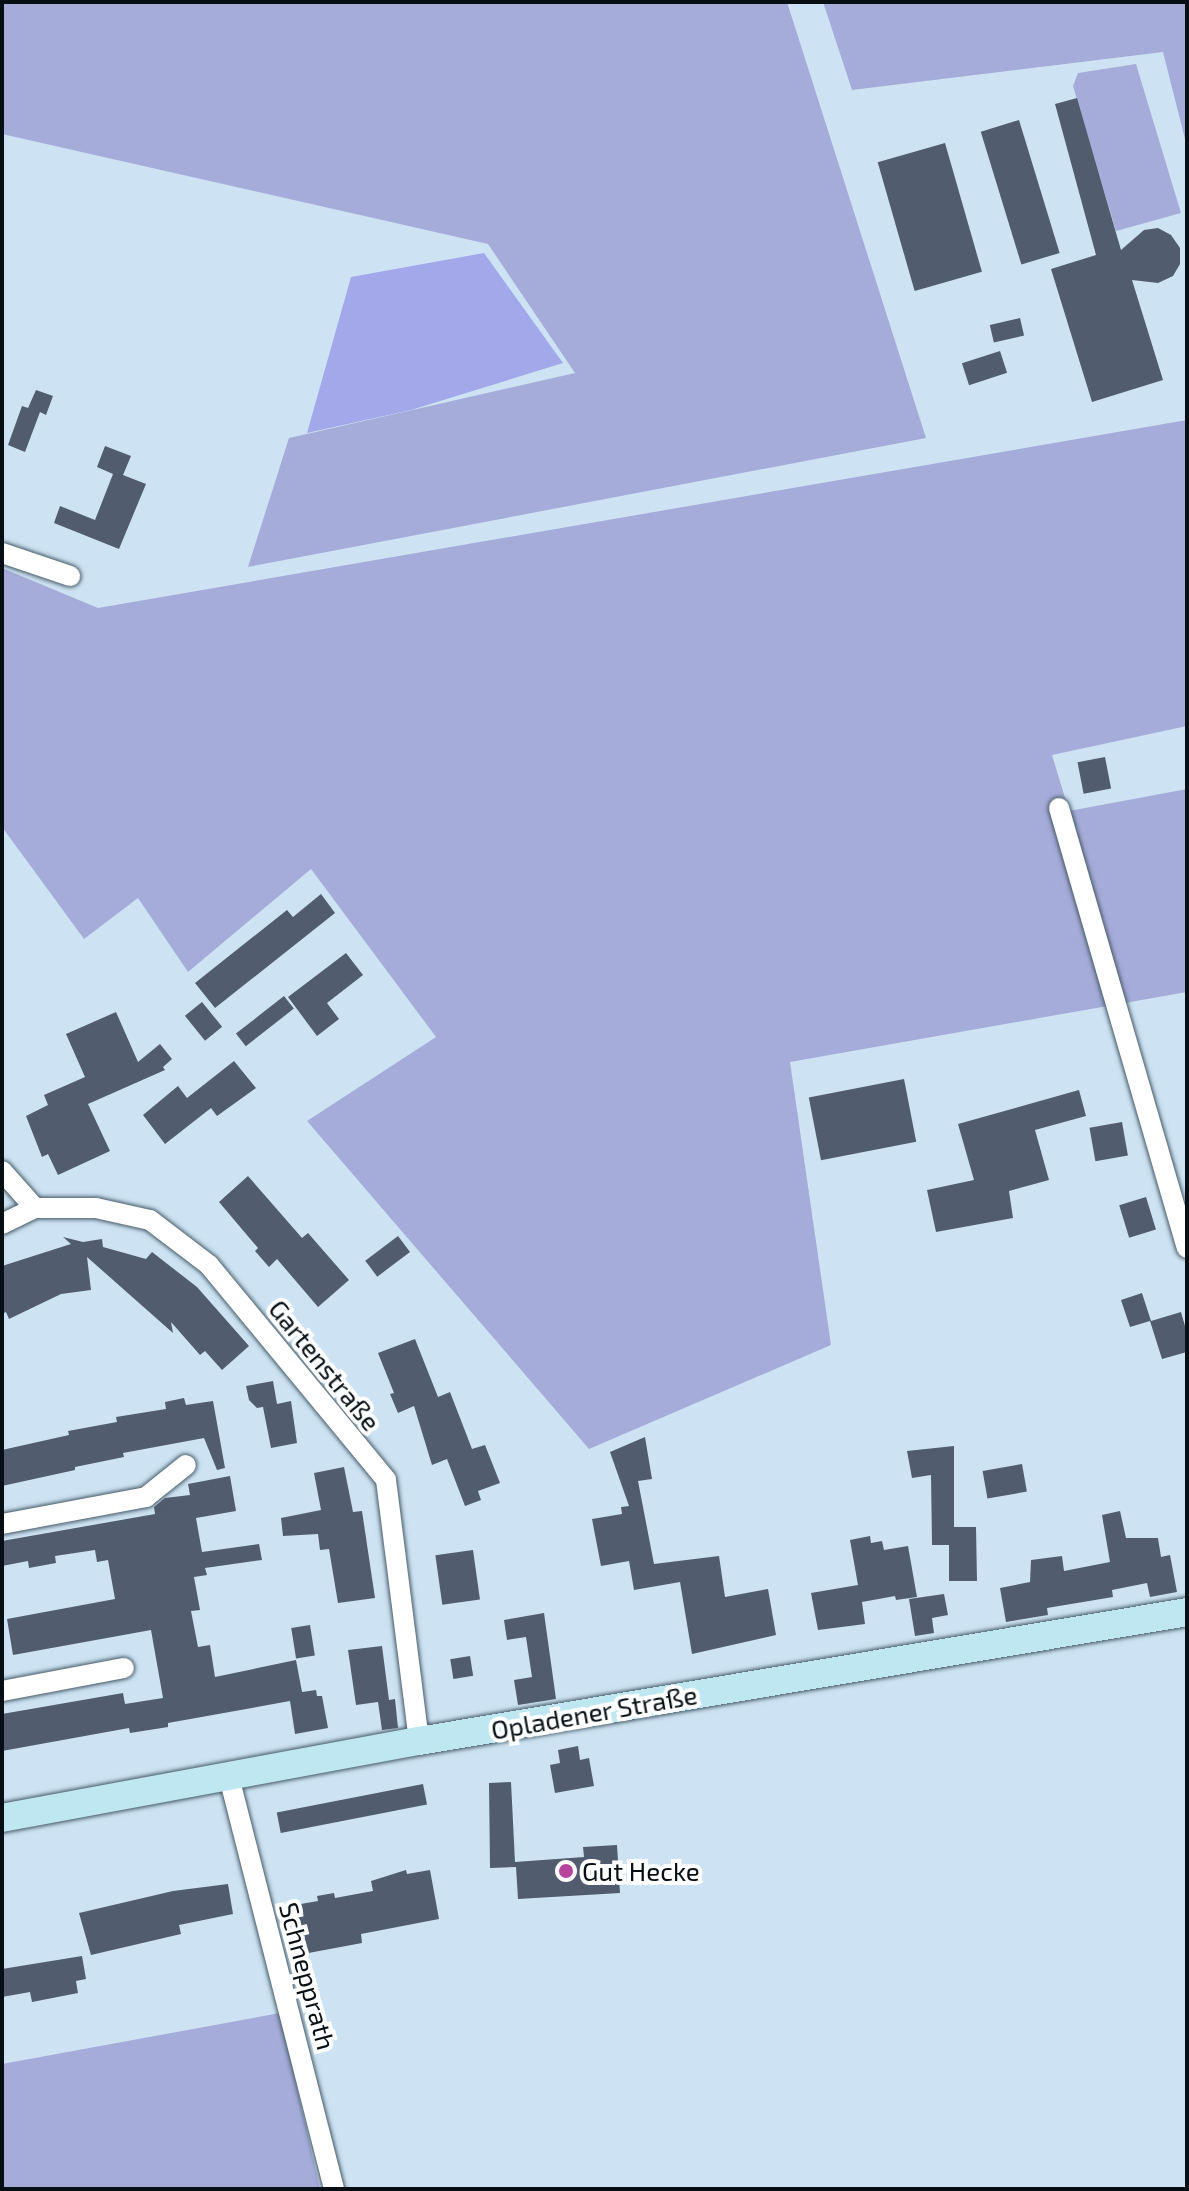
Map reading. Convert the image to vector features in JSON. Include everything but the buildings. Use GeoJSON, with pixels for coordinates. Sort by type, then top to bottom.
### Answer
{"type":"FeatureCollection","features":[{"type":"Feature","properties":{"kind":"main road","name":"Opladener Straße"},"geometry":{"type":"LineString","coordinates":[[2,1818],[419,1741],[1187,1612]]}},
{"type":"Feature","properties":{"kind":"street"},"geometry":{"type":"LineString","coordinates":[[2,553],[70,576]]}},
{"type":"Feature","properties":{"kind":"street"},"geometry":{"type":"LineString","coordinates":[[1059,808],[1187,1248]]}},
{"type":"Feature","properties":{"kind":"street"},"geometry":{"type":"LineString","coordinates":[[2,1171],[35,1208],[2,1224]]}},
{"type":"Feature","properties":{"kind":"street","name":"Gartenstraße"},"geometry":{"type":"LineString","coordinates":[[35,1208],[96,1208],[150,1220],[209,1265],[386,1480],[419,1741]]}},
{"type":"Feature","properties":{"kind":"street"},"geometry":{"type":"LineString","coordinates":[[2,1524],[146,1497],[186,1465]]}},
{"type":"Feature","properties":{"kind":"street"},"geometry":{"type":"LineString","coordinates":[[2,1691],[124,1668]]}},
{"type":"Feature","properties":{"kind":"street","name":"Schnepprath"},"geometry":{"type":"LineString","coordinates":[[229,1777],[319,2120],[334,2189]]}},
{"type":"Feature","properties":{"kind":"shaded area"},"geometry":{"type":"Polygon","coordinates":[[[2,2],[787,2],[926,438],[248,567],[289,438],[575,373],[488,244],[2,134],[2,2]]]}},
{"type":"Feature","properties":{"kind":"shaded area"},"geometry":{"type":"Polygon","coordinates":[[[823,2],[1187,2],[1187,147],[1163,52],[852,90],[823,2]]]}},
{"type":"Feature","properties":{"kind":"shaded area"},"geometry":{"type":"Polygon","coordinates":[[[1136,64],[1181,213],[1116,231],[1073,86],[1078,73],[1136,64]]]}},
{"type":"Feature","properties":{"kind":"shaded area"},"geometry":{"type":"Polygon","coordinates":[[[484,253],[563,363],[411,410],[307,433],[351,277],[484,253]]]}},
{"type":"Feature","properties":{"kind":"shaded area"},"geometry":{"type":"Polygon","coordinates":[[[1187,420],[1187,726],[1052,755],[1069,811],[1187,789],[1187,992],[790,1062],[831,1345],[589,1449],[307,1121],[436,1037],[311,869],[188,972],[138,898],[84,939],[2,827],[2,568],[98,608],[1187,420]]]}},
{"type":"Feature","properties":{"kind":"shaded area"},"geometry":{"type":"Polygon","coordinates":[[[280,2013],[320,2189],[2,2189],[2,2064],[280,2013]]]}},
{"type":"Feature","properties":{"kind":"place","name":"Gut Hecke"},"geometry":{"type":"Point","coordinates":[566,1871]}}]}
